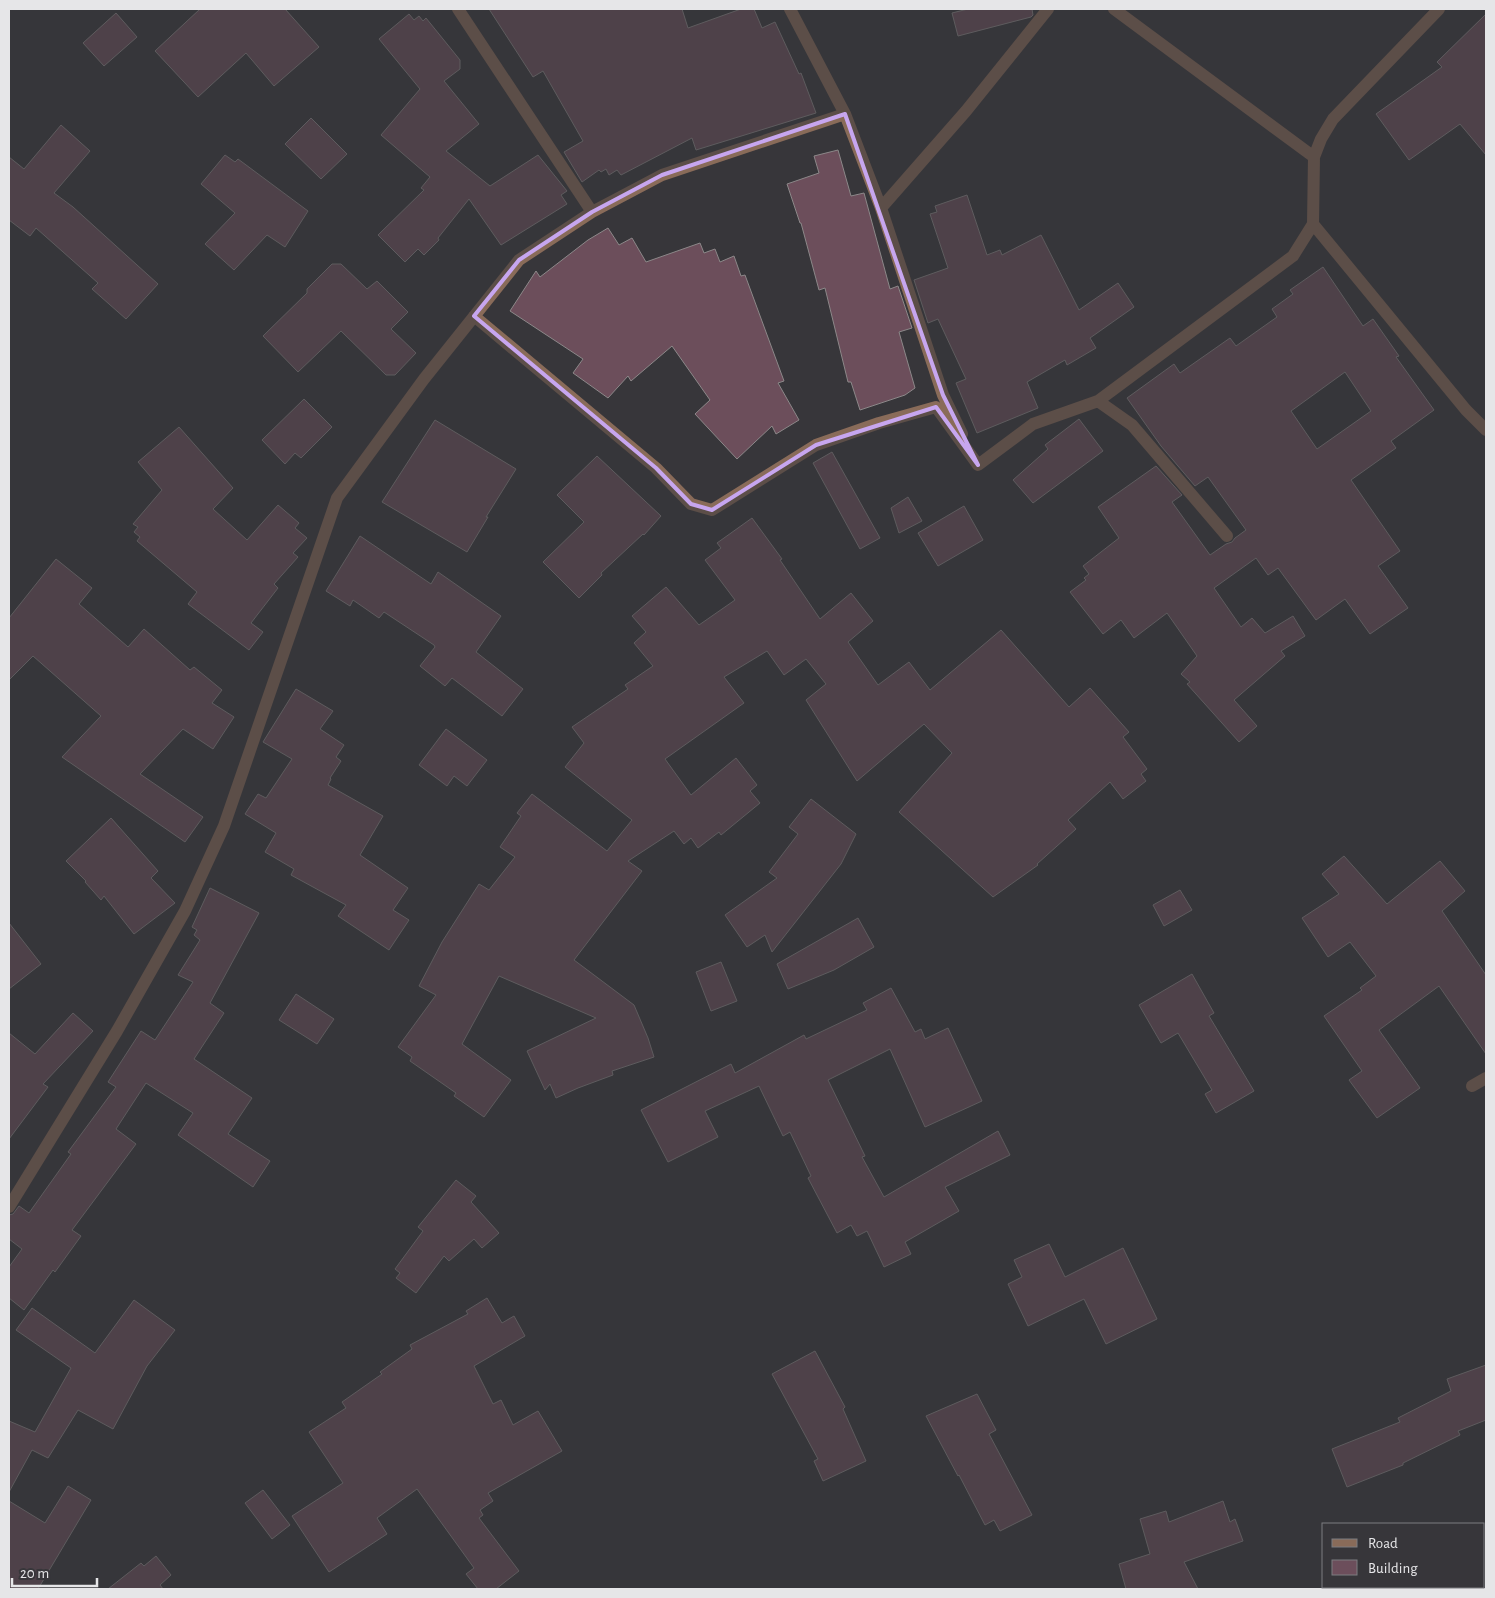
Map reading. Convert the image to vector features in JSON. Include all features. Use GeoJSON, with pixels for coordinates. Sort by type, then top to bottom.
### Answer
{"type":"FeatureCollection","features":[{"type":"Feature","properties":{"kind":"street"},"geometry":{"type":"LineString","coordinates":[[458,9],[592,212]]}},
{"type":"Feature","properties":{"kind":"street"},"geometry":{"type":"LineString","coordinates":[[790,9],[845,114],[881,208],[943,395],[978,465]]}},
{"type":"Feature","properties":{"kind":"street"},"geometry":{"type":"LineString","coordinates":[[881,208],[966,111],[1048,9]]}},
{"type":"Feature","properties":{"kind":"street"},"geometry":{"type":"LineString","coordinates":[[1114,9],[1314,157]]}},
{"type":"Feature","properties":{"kind":"street"},"geometry":{"type":"LineString","coordinates":[[978,465],[1033,424],[1098,401],[1292,256],[1313,224],[1314,157],[1320,138],[1333,119],[1439,9]]}},
{"type":"Feature","properties":{"kind":"street"},"geometry":{"type":"LineString","coordinates":[[9,1207],[117,1031],[185,911],[224,826],[337,498],[424,378],[519,260],[592,212],[662,175],[845,114]]}},
{"type":"Feature","properties":{"kind":"street"},"geometry":{"type":"LineString","coordinates":[[1313,224],[1466,410],[1486,430]]}},
{"type":"Feature","properties":{"kind":"street"},"geometry":{"type":"LineString","coordinates":[[474,316],[656,468],[691,504],[712,510],[816,445],[936,407],[978,465]]}},
{"type":"Feature","properties":{"kind":"street"},"geometry":{"type":"LineString","coordinates":[[1098,401],[1132,426],[1228,536]]}},
{"type":"Feature","properties":{"kind":"street"},"geometry":{"type":"LineString","coordinates":[[1472,1086],[1486,1078]]}},
{"type":"Feature","properties":{"kind":"highlighted area"},"geometry":{"type":"Polygon","coordinates":[[[845,114],[943,395],[978,465],[936,407],[816,445],[712,510],[691,504],[656,468],[474,316],[519,260],[592,212],[662,175],[845,114]]]}},
{"type":"Feature","properties":{"kind":"building"},"geometry":{"type":"Polygon","coordinates":[[[200,9],[285,9],[319,47],[274,86],[246,53],[198,97],[155,51],[200,9]]]}},
{"type":"Feature","properties":{"kind":"building"},"geometry":{"type":"Polygon","coordinates":[[[489,9],[682,9],[688,28],[741,9],[754,9],[762,28],[775,22],[799,74],[801,73],[816,113],[696,150],[692,138],[621,175],[617,170],[609,175],[606,169],[601,172],[599,170],[582,182],[564,152],[583,141],[543,71],[533,77],[489,9]]]}},
{"type":"Feature","properties":{"kind":"building"},"geometry":{"type":"Polygon","coordinates":[[[968,9],[1032,9],[1033,15],[958,36],[952,13],[968,9]]]}},
{"type":"Feature","properties":{"kind":"building"},"geometry":{"type":"Polygon","coordinates":[[[116,13],[137,37],[104,66],[83,43],[116,13]]]}},
{"type":"Feature","properties":{"kind":"building"},"geometry":{"type":"Polygon","coordinates":[[[409,14],[414,20],[419,16],[423,21],[426,18],[460,60],[460,69],[444,81],[479,124],[446,151],[490,186],[538,155],[567,191],[561,195],[567,204],[501,245],[469,199],[438,238],[439,240],[424,255],[418,249],[405,262],[378,235],[424,190],[421,188],[430,177],[381,135],[420,89],[379,39],[409,14]]]}},
{"type":"Feature","properties":{"kind":"building"},"geometry":{"type":"Polygon","coordinates":[[[1486,14],[1486,155],[1460,124],[1409,160],[1376,114],[1442,67],[1437,62],[1486,14]]]}},
{"type":"Feature","properties":{"kind":"building"},"geometry":{"type":"Polygon","coordinates":[[[311,118],[347,154],[321,179],[285,144],[311,118]]]}},
{"type":"Feature","properties":{"kind":"building"},"geometry":{"type":"Polygon","coordinates":[[[61,125],[90,151],[54,193],[73,207],[158,284],[126,319],[92,289],[98,283],[36,228],[30,236],[9,220],[9,157],[24,169],[61,125]]]}},
{"type":"Feature","properties":{"kind":"building"},"geometry":{"type":"Polygon","coordinates":[[[838,150],[851,196],[864,193],[890,289],[898,286],[912,328],[899,332],[915,388],[905,395],[860,410],[851,382],[848,382],[825,288],[819,290],[801,223],[787,184],[819,173],[814,156],[838,150]]]}},
{"type":"Feature","properties":{"kind":"building"},"geometry":{"type":"Polygon","coordinates":[[[225,155],[235,162],[238,159],[308,211],[285,247],[267,235],[234,270],[205,244],[235,213],[201,184],[225,155]]]}},
{"type":"Feature","properties":{"kind":"building"},"geometry":{"type":"Polygon","coordinates":[[[967,195],[987,255],[1000,250],[1002,255],[1041,235],[1079,310],[1118,283],[1134,307],[1090,338],[1096,348],[1067,365],[1065,360],[1027,382],[1038,408],[977,433],[956,383],[966,379],[938,319],[928,323],[914,280],[948,268],[930,214],[937,212],[935,206],[967,195]]]}},
{"type":"Feature","properties":{"kind":"building"},"geometry":{"type":"Polygon","coordinates":[[[608,228],[619,245],[632,238],[646,262],[700,243],[704,253],[715,249],[720,262],[734,256],[741,276],[745,275],[784,381],[778,383],[799,420],[776,434],[772,426],[737,459],[695,414],[710,400],[672,346],[631,381],[628,376],[608,398],[573,373],[583,359],[510,311],[536,271],[540,277],[588,240],[608,228]]]}},
{"type":"Feature","properties":{"kind":"building"},"geometry":{"type":"Polygon","coordinates":[[[332,264],[341,264],[367,289],[377,281],[408,312],[391,329],[416,353],[395,375],[386,375],[341,331],[298,372],[263,336],[307,293],[307,289],[332,264]]]}},
{"type":"Feature","properties":{"kind":"building"},"geometry":{"type":"Polygon","coordinates":[[[1323,267],[1363,326],[1373,319],[1399,356],[1396,357],[1434,410],[1391,441],[1396,448],[1351,480],[1400,551],[1378,566],[1408,608],[1370,634],[1345,599],[1316,620],[1278,568],[1268,575],[1256,558],[1214,588],[1241,627],[1252,618],[1265,633],[1293,616],[1305,636],[1281,651],[1285,656],[1234,700],[1257,726],[1239,742],[1187,684],[1190,682],[1181,674],[1197,656],[1167,613],[1134,638],[1121,620],[1103,634],[1070,592],[1086,580],[1084,578],[1089,574],[1083,566],[1119,538],[1098,507],[1156,466],[1182,495],[1172,502],[1210,555],[1232,542],[1246,530],[1208,477],[1195,486],[1161,446],[1127,398],[1174,364],[1180,373],[1230,338],[1236,346],[1277,317],[1272,309],[1293,294],[1290,290],[1323,267]],[[1345,372],[1291,411],[1317,449],[1371,411],[1345,372]]]}},
{"type":"Feature","properties":{"kind":"building"},"geometry":{"type":"Polygon","coordinates":[[[304,399],[332,427],[301,458],[295,453],[285,464],[262,440],[304,399]]]}},
{"type":"Feature","properties":{"kind":"building"},"geometry":{"type":"Polygon","coordinates":[[[1079,419],[1103,451],[1033,503],[1013,480],[1048,449],[1045,445],[1079,419]]]}},
{"type":"Feature","properties":{"kind":"building"},"geometry":{"type":"Polygon","coordinates":[[[435,420],[516,469],[467,552],[382,502],[435,420]]]}},
{"type":"Feature","properties":{"kind":"building"},"geometry":{"type":"Polygon","coordinates":[[[179,427],[233,488],[213,509],[247,540],[278,505],[299,523],[295,528],[307,538],[293,553],[298,557],[274,584],[278,588],[251,623],[263,632],[249,650],[188,604],[197,592],[137,541],[140,537],[134,532],[138,527],[133,524],[162,490],[138,462],[179,427]]]}},
{"type":"Feature","properties":{"kind":"building"},"geometry":{"type":"Polygon","coordinates":[[[832,452],[880,538],[860,549],[813,463],[832,452]]]}},
{"type":"Feature","properties":{"kind":"building"},"geometry":{"type":"Polygon","coordinates":[[[597,456],[661,516],[644,535],[601,573],[602,575],[579,598],[543,562],[584,522],[557,495],[597,456]]]}},
{"type":"Feature","properties":{"kind":"building"},"geometry":{"type":"Polygon","coordinates":[[[908,497],[922,521],[899,533],[891,508],[908,497]]]}},
{"type":"Feature","properties":{"kind":"building"},"geometry":{"type":"Polygon","coordinates":[[[964,506],[983,540],[938,566],[918,533],[964,506]]]}},
{"type":"Feature","properties":{"kind":"building"},"geometry":{"type":"Polygon","coordinates":[[[752,518],[782,559],[780,560],[820,619],[851,593],[873,621],[848,642],[878,685],[909,662],[930,690],[1001,630],[1069,707],[1090,688],[1129,732],[1123,737],[1147,769],[1141,774],[1146,781],[1123,799],[1110,782],[1068,820],[1076,829],[1038,865],[993,897],[899,812],[952,753],[924,724],[857,781],[806,700],[826,684],[806,659],[784,675],[767,651],[724,677],[744,703],[665,759],[691,795],[736,758],[757,785],[750,791],[760,803],[721,835],[719,832],[698,848],[691,838],[684,844],[674,831],[628,861],[642,871],[574,960],[634,1005],[654,1057],[612,1071],[613,1075],[556,1098],[550,1084],[545,1090],[527,1051],[596,1018],[499,976],[462,1044],[511,1080],[484,1117],[454,1096],[456,1093],[410,1061],[412,1057],[398,1047],[436,995],[419,986],[442,942],[479,884],[489,890],[515,857],[500,847],[521,816],[517,813],[532,794],[607,851],[632,820],[565,767],[584,743],[572,727],[628,689],[625,685],[653,666],[634,643],[646,632],[632,616],[666,587],[699,625],[735,600],[705,560],[721,548],[717,543],[752,518]]]}},
{"type":"Feature","properties":{"kind":"building"},"geometry":{"type":"Polygon","coordinates":[[[360,536],[431,584],[438,572],[501,616],[476,652],[523,689],[502,716],[452,678],[445,686],[420,666],[435,647],[434,645],[384,612],[379,618],[353,600],[350,606],[326,591],[360,536]]]}},
{"type":"Feature","properties":{"kind":"building"},"geometry":{"type":"Polygon","coordinates":[[[56,559],[92,588],[79,604],[128,647],[144,629],[190,670],[194,667],[222,690],[212,703],[234,717],[213,749],[183,729],[140,774],[203,817],[185,842],[62,757],[101,716],[33,656],[9,680],[9,618],[56,559]]]}},
{"type":"Feature","properties":{"kind":"building"},"geometry":{"type":"Polygon","coordinates":[[[296,689],[333,711],[320,729],[344,745],[336,757],[341,761],[330,778],[328,785],[383,816],[360,855],[408,888],[393,910],[409,920],[389,950],[338,916],[346,905],[291,875],[294,869],[265,852],[276,833],[245,814],[258,794],[266,798],[292,759],[263,742],[296,689]]]}},
{"type":"Feature","properties":{"kind":"building"},"geometry":{"type":"Polygon","coordinates":[[[446,729],[487,760],[467,786],[454,776],[447,786],[419,765],[446,729]]]}},
{"type":"Feature","properties":{"kind":"building"},"geometry":{"type":"Polygon","coordinates":[[[811,799],[856,834],[841,864],[772,952],[765,935],[747,947],[725,915],[777,878],[769,872],[798,834],[789,827],[811,799]]]}},
{"type":"Feature","properties":{"kind":"building"},"geometry":{"type":"Polygon","coordinates":[[[111,818],[158,871],[151,878],[175,903],[134,934],[104,896],[101,900],[86,881],[66,861],[111,818]]]}},
{"type":"Feature","properties":{"kind":"building"},"geometry":{"type":"Polygon","coordinates":[[[1344,856],[1387,904],[1440,861],[1465,891],[1442,911],[1486,975],[1486,1054],[1439,986],[1379,1030],[1420,1088],[1377,1118],[1349,1080],[1362,1071],[1324,1016],[1362,990],[1360,988],[1376,976],[1350,942],[1328,957],[1302,918],[1339,894],[1322,874],[1344,856]]]}},
{"type":"Feature","properties":{"kind":"building"},"geometry":{"type":"Polygon","coordinates":[[[210,888],[259,913],[210,1003],[224,1013],[194,1059],[252,1098],[228,1134],[270,1161],[253,1187],[178,1135],[193,1113],[146,1083],[116,1129],[136,1144],[72,1230],[81,1236],[24,1310],[9,1298],[9,1267],[22,1249],[9,1239],[9,1215],[13,1214],[19,1206],[29,1213],[71,1154],[68,1152],[116,1087],[108,1082],[141,1031],[155,1040],[193,982],[178,975],[200,940],[194,935],[197,930],[192,927],[210,888]]]}},
{"type":"Feature","properties":{"kind":"building"},"geometry":{"type":"Polygon","coordinates":[[[1180,890],[1192,910],[1164,926],[1153,905],[1180,890]]]}},
{"type":"Feature","properties":{"kind":"building"},"geometry":{"type":"Polygon","coordinates":[[[858,918],[874,947],[834,970],[788,989],[777,964],[858,918]]]}},
{"type":"Feature","properties":{"kind":"building"},"geometry":{"type":"Polygon","coordinates":[[[9,923],[41,964],[9,989],[9,923]]]}},
{"type":"Feature","properties":{"kind":"building"},"geometry":{"type":"Polygon","coordinates":[[[721,962],[737,1001],[711,1011],[696,972],[721,962]]]}},
{"type":"Feature","properties":{"kind":"building"},"geometry":{"type":"Polygon","coordinates":[[[1192,974],[1214,1013],[1209,1016],[1254,1091],[1216,1113],[1205,1094],[1212,1090],[1178,1033],[1161,1043],[1139,1005],[1192,974]]]}},
{"type":"Feature","properties":{"kind":"building"},"geometry":{"type":"Polygon","coordinates":[[[891,988],[915,1032],[921,1029],[925,1039],[948,1028],[982,1101],[925,1127],[890,1049],[828,1080],[865,1156],[862,1157],[884,1197],[998,1131],[1010,1155],[945,1187],[959,1211],[905,1242],[911,1254],[884,1267],[867,1231],[857,1236],[851,1225],[837,1233],[808,1178],[811,1176],[790,1132],[783,1136],[759,1086],[705,1111],[718,1137],[668,1162],[641,1110],[731,1064],[735,1073],[804,1035],[806,1039],[867,1010],[863,1003],[891,988]]]}},
{"type":"Feature","properties":{"kind":"building"},"geometry":{"type":"Polygon","coordinates":[[[296,994],[334,1019],[317,1044],[279,1020],[296,994]]]}},
{"type":"Feature","properties":{"kind":"building"},"geometry":{"type":"Polygon","coordinates":[[[73,1013],[93,1031],[43,1084],[48,1087],[9,1139],[9,1033],[35,1054],[73,1013]]]}},
{"type":"Feature","properties":{"kind":"building"},"geometry":{"type":"Polygon","coordinates":[[[456,1180],[476,1196],[471,1202],[499,1233],[482,1248],[474,1239],[449,1261],[444,1256],[416,1293],[396,1278],[400,1273],[395,1269],[423,1231],[418,1227],[456,1180]]]}},
{"type":"Feature","properties":{"kind":"building"},"geometry":{"type":"Polygon","coordinates":[[[1049,1244],[1065,1277],[1123,1248],[1157,1319],[1106,1344],[1084,1299],[1028,1326],[1008,1284],[1022,1277],[1014,1260],[1049,1244]]]}},
{"type":"Feature","properties":{"kind":"building"},"geometry":{"type":"Polygon","coordinates":[[[487,1298],[502,1323],[514,1316],[525,1336],[474,1366],[493,1404],[501,1400],[513,1425],[538,1411],[562,1451],[488,1493],[493,1501],[480,1510],[483,1515],[479,1518],[519,1571],[496,1589],[478,1589],[466,1574],[474,1568],[417,1489],[377,1518],[387,1534],[329,1572],[292,1516],[343,1483],[309,1432],[346,1408],[342,1402],[382,1374],[380,1372],[412,1349],[410,1345],[468,1314],[466,1311],[487,1298]]]}},
{"type":"Feature","properties":{"kind":"building"},"geometry":{"type":"Polygon","coordinates":[[[134,1300],[175,1330],[147,1366],[113,1429],[78,1410],[48,1458],[32,1450],[9,1492],[9,1421],[35,1432],[71,1368],[16,1330],[32,1308],[95,1353],[134,1300]]]}},
{"type":"Feature","properties":{"kind":"building"},"geometry":{"type":"Polygon","coordinates":[[[815,1351],[845,1407],[843,1409],[866,1461],[823,1481],[814,1461],[818,1459],[772,1374],[815,1351]]]}},
{"type":"Feature","properties":{"kind":"building"},"geometry":{"type":"Polygon","coordinates":[[[1486,1365],[1486,1420],[1458,1431],[1460,1435],[1403,1463],[1403,1465],[1347,1487],[1332,1449],[1400,1422],[1398,1418],[1451,1391],[1447,1379],[1486,1365]]]}},
{"type":"Feature","properties":{"kind":"building"},"geometry":{"type":"Polygon","coordinates":[[[977,1394],[996,1430],[989,1434],[1032,1515],[1000,1531],[994,1520],[985,1525],[926,1416],[977,1394]]]}},
{"type":"Feature","properties":{"kind":"building"},"geometry":{"type":"Polygon","coordinates":[[[68,1486],[91,1500],[38,1589],[9,1589],[9,1501],[45,1523],[68,1486]]]}},
{"type":"Feature","properties":{"kind":"building"},"geometry":{"type":"Polygon","coordinates":[[[263,1490],[290,1525],[272,1539],[245,1503],[263,1490]]]}},
{"type":"Feature","properties":{"kind":"building"},"geometry":{"type":"Polygon","coordinates":[[[1223,1501],[1230,1522],[1235,1519],[1243,1541],[1184,1562],[1198,1589],[1126,1589],[1119,1564],[1150,1554],[1140,1519],[1166,1511],[1169,1522],[1223,1501]]]}},
{"type":"Feature","properties":{"kind":"building"},"geometry":{"type":"Polygon","coordinates":[[[156,1556],[171,1575],[160,1585],[163,1589],[108,1589],[141,1563],[144,1566],[156,1556]]]}}]}
